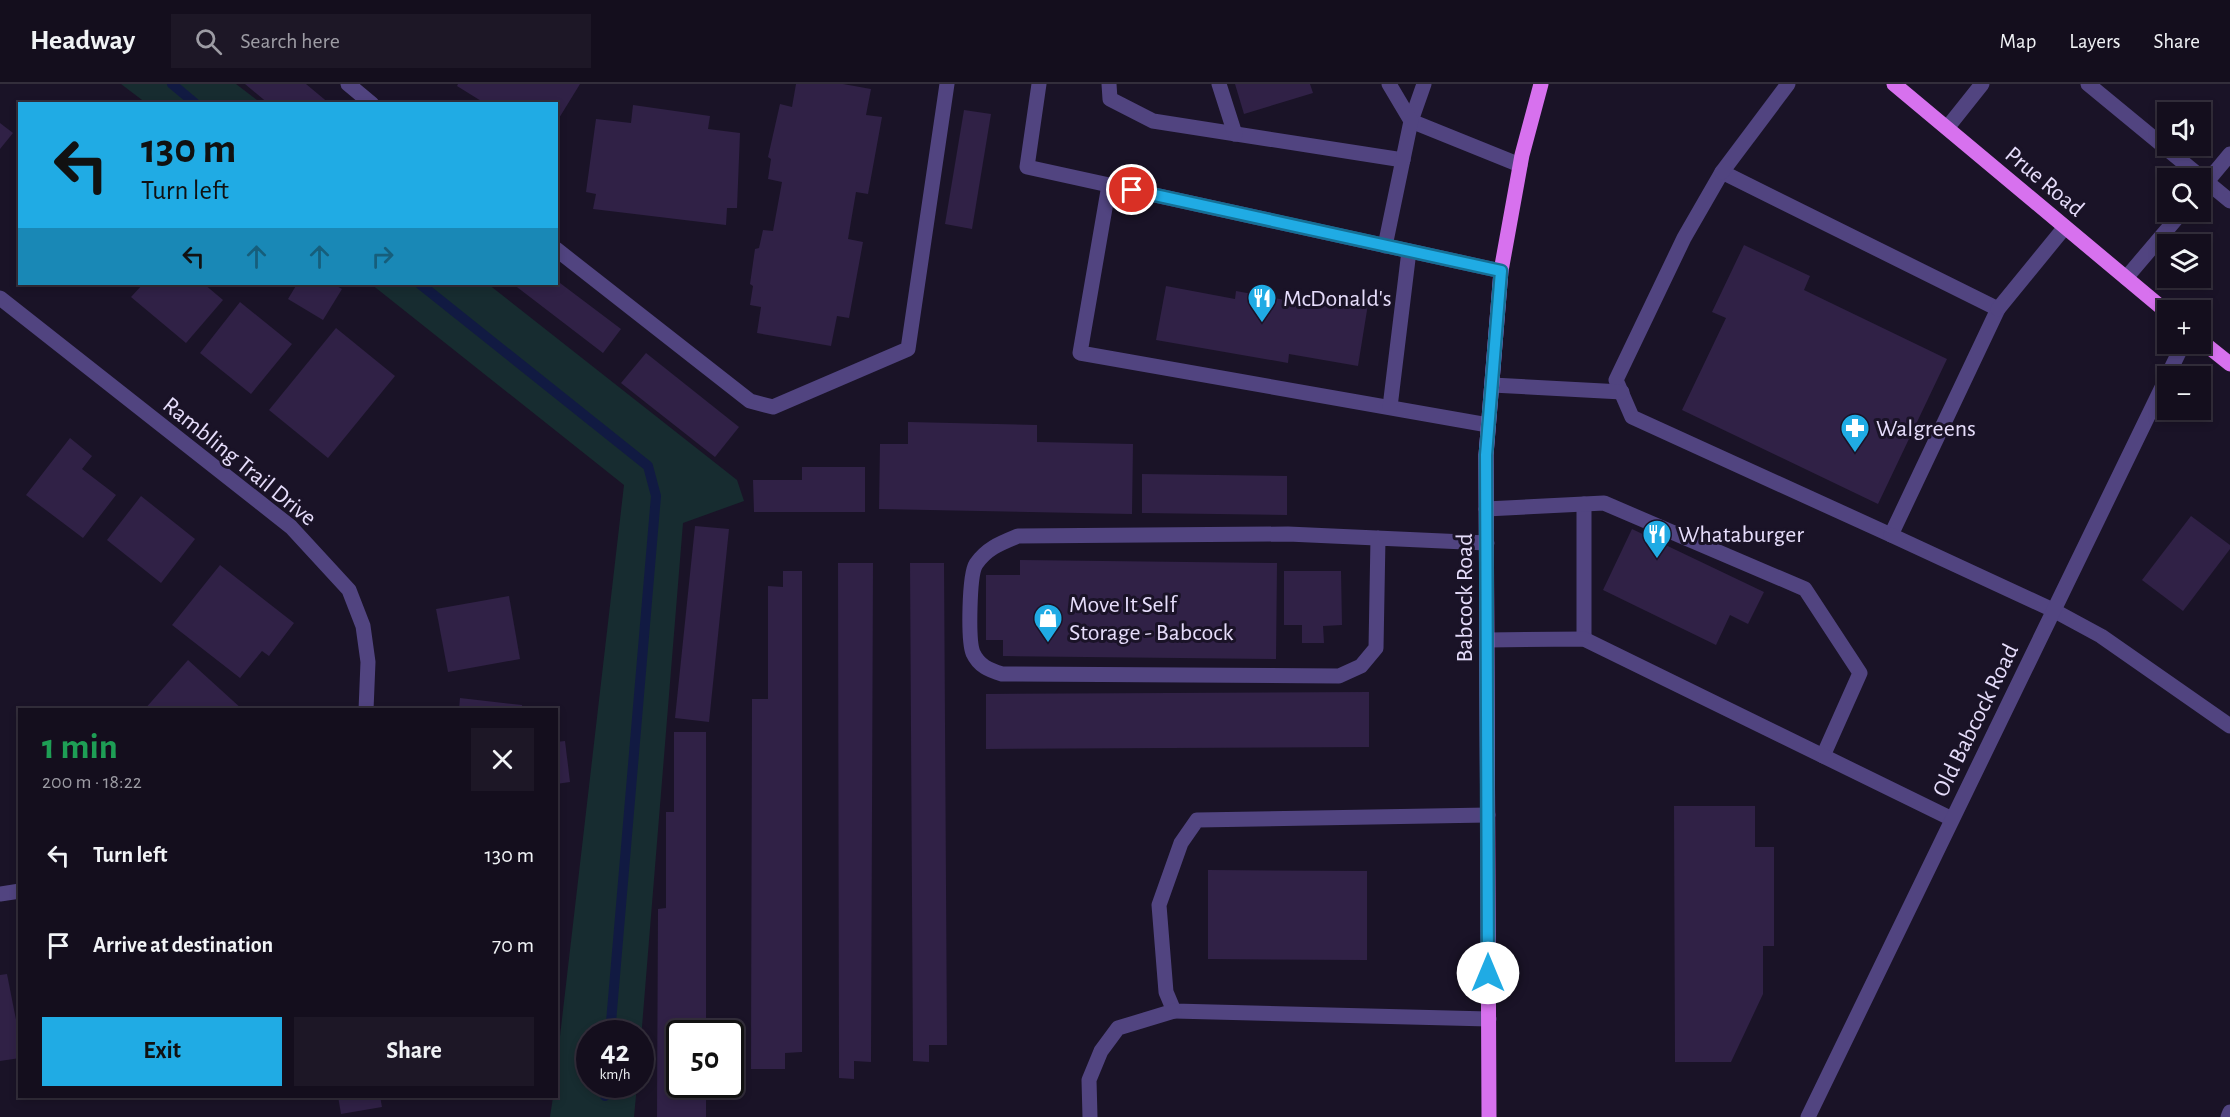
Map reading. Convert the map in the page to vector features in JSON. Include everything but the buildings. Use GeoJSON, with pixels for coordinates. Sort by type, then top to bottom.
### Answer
{"type":"FeatureCollection","features":[{"type":"Feature","properties":{"kind":"main road","name":"Babcock Road"},"geometry":{"type":"LineString","coordinates":[[1489,1117],[1486,509],[1488,425],[1501,271],[1520,165],[1541,84]]}},
{"type":"Feature","properties":{"kind":"main road","name":"Prue Road"},"geometry":{"type":"LineString","coordinates":[[1894,84],[2157,304]]}},
{"type":"Feature","properties":{"kind":"main road"},"geometry":{"type":"LineString","coordinates":[[2211,349],[2230,364]]}},
{"type":"Feature","properties":{"kind":"street"},"geometry":{"type":"LineString","coordinates":[[348,84],[370,102]]}},
{"type":"Feature","properties":{"kind":"street"},"geometry":{"type":"LineString","coordinates":[[558,251],[750,401],[773,407],[908,349],[947,84]]}},
{"type":"Feature","properties":{"kind":"street"},"geometry":{"type":"LineString","coordinates":[[1039,84],[1027,167],[1501,271]]}},
{"type":"Feature","properties":{"kind":"street"},"geometry":{"type":"LineString","coordinates":[[1109,84],[1110,99],[1154,121],[1403,160]]}},
{"type":"Feature","properties":{"kind":"street"},"geometry":{"type":"LineString","coordinates":[[1219,84],[1235,134]]}},
{"type":"Feature","properties":{"kind":"street"},"geometry":{"type":"LineString","coordinates":[[1389,84],[1411,121],[1520,165]]}},
{"type":"Feature","properties":{"kind":"street"},"geometry":{"type":"LineString","coordinates":[[1385,246],[1411,121],[1424,84]]}},
{"type":"Feature","properties":{"kind":"street"},"geometry":{"type":"LineString","coordinates":[[1788,84],[1722,172],[1684,238],[1617,380],[1632,417],[2053,610],[2101,636],[2230,726]]}},
{"type":"Feature","properties":{"kind":"street"},"geometry":{"type":"LineString","coordinates":[[1947,128],[1982,84]]}},
{"type":"Feature","properties":{"kind":"street"},"geometry":{"type":"LineString","coordinates":[[2088,84],[2184,168]]}},
{"type":"Feature","properties":{"kind":"street"},"geometry":{"type":"LineString","coordinates":[[2211,177],[2230,154]]}},
{"type":"Feature","properties":{"kind":"street"},"geometry":{"type":"LineString","coordinates":[[1722,172],[1998,309]]}},
{"type":"Feature","properties":{"kind":"street"},"geometry":{"type":"LineString","coordinates":[[1109,185],[1080,353],[1488,425]]}},
{"type":"Feature","properties":{"kind":"street"},"geometry":{"type":"LineString","coordinates":[[2211,190],[2230,201]]}},
{"type":"Feature","properties":{"kind":"street"},"geometry":{"type":"LineString","coordinates":[[2126,278],[2174,222]]}},
{"type":"Feature","properties":{"kind":"street"},"geometry":{"type":"LineString","coordinates":[[1891,535],[1998,309],[2065,227]]}},
{"type":"Feature","properties":{"kind":"street"},"geometry":{"type":"LineString","coordinates":[[1390,408],[1409,252]]}},
{"type":"Feature","properties":{"kind":"street","name":"Rambling Trail Drive"},"geometry":{"type":"LineString","coordinates":[[0,298],[291,527],[342,582],[349,590],[363,626],[368,662],[366,708]]}},
{"type":"Feature","properties":{"kind":"street","name":"Old Babcock Road"},"geometry":{"type":"LineString","coordinates":[[1808,1117],[2178,354]]}},
{"type":"Feature","properties":{"kind":"street"},"geometry":{"type":"LineString","coordinates":[[1492,385],[1622,392]]}},
{"type":"Feature","properties":{"kind":"street"},"geometry":{"type":"LineString","coordinates":[[1486,509],[1604,503],[1805,590],[1860,673],[1823,756]]}},
{"type":"Feature","properties":{"kind":"street"},"geometry":{"type":"LineString","coordinates":[[1584,504],[1584,639]]}},
{"type":"Feature","properties":{"kind":"street"},"geometry":{"type":"LineString","coordinates":[[1378,538],[1376,648],[1361,666],[1339,676],[1002,674],[983,667],[972,651],[970,589],[975,566],[993,546],[1018,536],[1287,534],[1378,538],[1487,543]]}},
{"type":"Feature","properties":{"kind":"street"},"geometry":{"type":"LineString","coordinates":[[1487,640],[1584,639],[1952,819]]}},
{"type":"Feature","properties":{"kind":"street"},"geometry":{"type":"LineString","coordinates":[[1174,1011],[1166,992],[1159,904],[1181,843],[1197,820],[1488,815]]}},
{"type":"Feature","properties":{"kind":"street"},"geometry":{"type":"LineString","coordinates":[[0,894],[18,891]]}},
{"type":"Feature","properties":{"kind":"street"},"geometry":{"type":"LineString","coordinates":[[1090,1117],[1089,1080],[1101,1051],[1118,1028],[1174,1011],[1489,1019]]}},
{"type":"Feature","properties":{"kind":"street"},"geometry":{"type":"LineString","coordinates":[[2228,1117],[2230,1112]]}},
{"type":"Feature","properties":{"kind":"green space"},"geometry":{"type":"Polygon","coordinates":[[[121,84],[236,84],[260,102],[145,102],[121,84]]]}},
{"type":"Feature","properties":{"kind":"green space"},"geometry":{"type":"Polygon","coordinates":[[[372,285],[489,285],[737,480],[744,501],[683,523],[643,1020],[576,1020],[576,1098],[636,1098],[634,1117],[550,1117],[553,1098],[558,1098],[558,1053],[624,485],[372,285]]]}},
{"type":"Feature","properties":{"kind":"waterway"},"geometry":{"type":"LineString","coordinates":[[172,84],[194,102]]}},
{"type":"Feature","properties":{"kind":"waterway"},"geometry":{"type":"LineString","coordinates":[[421,285],[648,466],[656,496],[611,1020]]}},
{"type":"Feature","properties":{"kind":"place","name":"McDonald's"},"geometry":{"type":"Point","coordinates":[1262,324]}},
{"type":"Feature","properties":{"kind":"place","name":"Walgreens"},"geometry":{"type":"Point","coordinates":[1855,454]}},
{"type":"Feature","properties":{"kind":"place","name":"Whataburger"},"geometry":{"type":"Point","coordinates":[1657,560]}},
{"type":"Feature","properties":{"kind":"place","name":"Move It Self Storage - Babcock"},"geometry":{"type":"Point","coordinates":[1048,644]}},
{"type":"Feature","properties":{"kind":"route"},"geometry":{"type":"LineString","coordinates":[[1132,190],[1501,271],[1486,455],[1488,973]]}}]}
